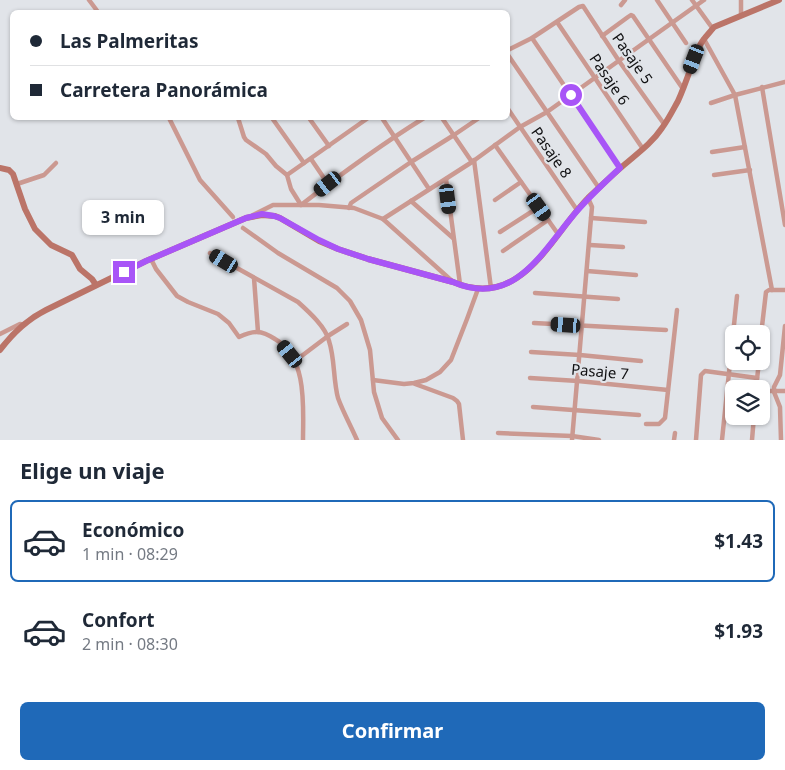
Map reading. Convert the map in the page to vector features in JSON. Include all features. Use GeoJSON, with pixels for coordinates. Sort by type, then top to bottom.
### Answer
{"type":"FeatureCollection","features":[{"type":"Feature","properties":{"kind":"street"},"geometry":{"type":"LineString","coordinates":[[621,5],[625,0]]}},
{"type":"Feature","properties":{"kind":"street"},"geometry":{"type":"LineString","coordinates":[[657,0],[686,43]]}},
{"type":"Feature","properties":{"kind":"street"},"geometry":{"type":"LineString","coordinates":[[692,0],[713,29]]}},
{"type":"Feature","properties":{"kind":"street"},"geometry":{"type":"LineString","coordinates":[[384,218],[571,95],[704,0]]}},
{"type":"Feature","properties":{"kind":"street"},"geometry":{"type":"LineString","coordinates":[[741,0],[741,16]]}},
{"type":"Feature","properties":{"kind":"street"},"geometry":{"type":"LineString","coordinates":[[246,218],[262,214],[274,216],[338,249],[478,289],[491,288],[510,282],[526,272],[537,261],[588,198],[648,145],[678,102],[699,47],[713,29],[779,0]]}},
{"type":"Feature","properties":{"kind":"street","name":"Pasaje 5"},"geometry":{"type":"LineString","coordinates":[[556,22],[583,6],[664,124]]}},
{"type":"Feature","properties":{"kind":"street"},"geometry":{"type":"LineString","coordinates":[[602,36],[631,15],[633,16],[683,89]]}},
{"type":"Feature","properties":{"kind":"street"},"geometry":{"type":"LineString","coordinates":[[510,49],[532,38],[556,22]]}},
{"type":"Feature","properties":{"kind":"street","name":"Pasaje 6"},"geometry":{"type":"LineString","coordinates":[[556,22],[643,149]]}},
{"type":"Feature","properties":{"kind":"street"},"geometry":{"type":"LineString","coordinates":[[532,38],[620,168]]}},
{"type":"Feature","properties":{"kind":"street"},"geometry":{"type":"LineString","coordinates":[[704,39],[735,94],[772,290]]}},
{"type":"Feature","properties":{"kind":"street"},"geometry":{"type":"LineString","coordinates":[[510,58],[599,188]]}},
{"type":"Feature","properties":{"kind":"street"},"geometry":{"type":"LineString","coordinates":[[711,103],[735,94],[785,82]]}},
{"type":"Feature","properties":{"kind":"street"},"geometry":{"type":"LineString","coordinates":[[762,87],[785,225]]}},
{"type":"Feature","properties":{"kind":"street","name":"Pasaje 8"},"geometry":{"type":"LineString","coordinates":[[510,111],[577,210]]}},
{"type":"Feature","properties":{"kind":"street"},"geometry":{"type":"LineString","coordinates":[[170,120],[200,180],[233,217]]}},
{"type":"Feature","properties":{"kind":"street"},"geometry":{"type":"LineString","coordinates":[[239,120],[246,140],[266,154],[287,176],[291,189],[301,205]]}},
{"type":"Feature","properties":{"kind":"street"},"geometry":{"type":"LineString","coordinates":[[273,120],[304,163]]}},
{"type":"Feature","properties":{"kind":"street"},"geometry":{"type":"LineString","coordinates":[[310,120],[329,146]]}},
{"type":"Feature","properties":{"kind":"street"},"geometry":{"type":"LineString","coordinates":[[287,176],[365,120]]}},
{"type":"Feature","properties":{"kind":"street"},"geometry":{"type":"LineString","coordinates":[[383,120],[429,189]]}},
{"type":"Feature","properties":{"kind":"street"},"geometry":{"type":"LineString","coordinates":[[301,205],[394,136],[421,120]]}},
{"type":"Feature","properties":{"kind":"street"},"geometry":{"type":"LineString","coordinates":[[443,120],[473,161],[491,288]]}},
{"type":"Feature","properties":{"kind":"street"},"geometry":{"type":"LineString","coordinates":[[349,208],[351,204],[411,162],[476,120]]}},
{"type":"Feature","properties":{"kind":"street"},"geometry":{"type":"LineString","coordinates":[[495,145],[558,234]]}},
{"type":"Feature","properties":{"kind":"street"},"geometry":{"type":"LineString","coordinates":[[712,152],[745,147]]}},
{"type":"Feature","properties":{"kind":"street"},"geometry":{"type":"LineString","coordinates":[[310,159],[328,184]]}},
{"type":"Feature","properties":{"kind":"street"},"geometry":{"type":"LineString","coordinates":[[17,184],[44,175],[56,163]]}},
{"type":"Feature","properties":{"kind":"street"},"geometry":{"type":"LineString","coordinates":[[0,168],[9,170],[14,174],[25,209],[35,229],[51,245],[72,255],[80,269],[96,285]]}},
{"type":"Feature","properties":{"kind":"street"},"geometry":{"type":"LineString","coordinates":[[714,175],[750,170]]}},
{"type":"Feature","properties":{"kind":"street"},"geometry":{"type":"LineString","coordinates":[[446,179],[460,284]]}},
{"type":"Feature","properties":{"kind":"street"},"geometry":{"type":"LineString","coordinates":[[495,200],[521,182]]}},
{"type":"Feature","properties":{"kind":"street"},"geometry":{"type":"LineString","coordinates":[[572,438],[590,245],[592,207],[588,198]]}},
{"type":"Feature","properties":{"kind":"street"},"geometry":{"type":"LineString","coordinates":[[411,201],[453,238]]}},
{"type":"Feature","properties":{"kind":"street"},"geometry":{"type":"LineString","coordinates":[[0,350],[37,314],[151,259],[273,205],[318,205],[354,208],[384,218],[453,282]]}},
{"type":"Feature","properties":{"kind":"street"},"geometry":{"type":"LineString","coordinates":[[500,232],[539,207]]}},
{"type":"Feature","properties":{"kind":"street"},"geometry":{"type":"LineString","coordinates":[[591,218],[646,222]]}},
{"type":"Feature","properties":{"kind":"street"},"geometry":{"type":"LineString","coordinates":[[503,251],[548,220]]}},
{"type":"Feature","properties":{"kind":"street"},"geometry":{"type":"LineString","coordinates":[[243,228],[278,253],[337,288],[350,301],[361,320],[370,350],[374,392],[382,418],[398,440]]}},
{"type":"Feature","properties":{"kind":"street"},"geometry":{"type":"LineString","coordinates":[[590,245],[624,248]]}},
{"type":"Feature","properties":{"kind":"street"},"geometry":{"type":"LineString","coordinates":[[210,253],[298,302],[308,311],[328,336],[334,380],[339,399],[357,440]]}},
{"type":"Feature","properties":{"kind":"street"},"geometry":{"type":"LineString","coordinates":[[151,259],[156,269],[177,296],[218,314],[229,322],[239,337],[252,331],[269,335],[281,342],[295,361],[301,380],[303,440]]}},
{"type":"Feature","properties":{"kind":"street"},"geometry":{"type":"LineString","coordinates":[[587,271],[636,275]]}},
{"type":"Feature","properties":{"kind":"street"},"geometry":{"type":"LineString","coordinates":[[254,278],[258,332]]}},
{"type":"Feature","properties":{"kind":"street"},"geometry":{"type":"LineString","coordinates":[[373,380],[404,384],[414,383],[426,380],[440,372],[451,360],[478,289]]}},
{"type":"Feature","properties":{"kind":"street"},"geometry":{"type":"LineString","coordinates":[[762,325],[767,290],[785,290]]}},
{"type":"Feature","properties":{"kind":"street"},"geometry":{"type":"LineString","coordinates":[[535,293],[618,300]]}},
{"type":"Feature","properties":{"kind":"street"},"geometry":{"type":"LineString","coordinates":[[722,440],[737,296]]}},
{"type":"Feature","properties":{"kind":"street"},"geometry":{"type":"LineString","coordinates":[[646,424],[659,424],[665,418],[677,310]]}},
{"type":"Feature","properties":{"kind":"street"},"geometry":{"type":"LineString","coordinates":[[534,323],[666,330]]}},
{"type":"Feature","properties":{"kind":"street"},"geometry":{"type":"LineString","coordinates":[[0,334],[20,324],[24,325]]}},
{"type":"Feature","properties":{"kind":"street"},"geometry":{"type":"LineString","coordinates":[[295,361],[347,324]]}},
{"type":"Feature","properties":{"kind":"street"},"geometry":{"type":"LineString","coordinates":[[781,440],[780,408],[774,388],[780,375],[785,326]]}},
{"type":"Feature","properties":{"kind":"street"},"geometry":{"type":"LineString","coordinates":[[531,352],[641,361]]}},
{"type":"Feature","properties":{"kind":"street"},"geometry":{"type":"LineString","coordinates":[[696,440],[702,372],[729,373],[758,378],[758,370]]}},
{"type":"Feature","properties":{"kind":"street","name":"Pasaje 7"},"geometry":{"type":"LineString","coordinates":[[530,378],[668,390]]}},
{"type":"Feature","properties":{"kind":"street"},"geometry":{"type":"LineString","coordinates":[[414,383],[457,401],[463,440]]}},
{"type":"Feature","properties":{"kind":"street"},"geometry":{"type":"LineString","coordinates":[[770,392],[785,391]]}},
{"type":"Feature","properties":{"kind":"street"},"geometry":{"type":"LineString","coordinates":[[533,407],[639,415]]}},
{"type":"Feature","properties":{"kind":"street"},"geometry":{"type":"LineString","coordinates":[[752,440],[753,425]]}},
{"type":"Feature","properties":{"kind":"street"},"geometry":{"type":"LineString","coordinates":[[498,433],[599,440]]}},
{"type":"Feature","properties":{"kind":"street"},"geometry":{"type":"LineString","coordinates":[[674,440],[675,433]]}},
{"type":"Feature","properties":{"kind":"route"},"geometry":{"type":"LineString","coordinates":[[124,272],[246,218],[262,214],[280,218],[338,249],[368,259],[478,289],[491,288],[510,282],[526,272],[537,261],[577,210],[620,168],[571,95]]}}]}
